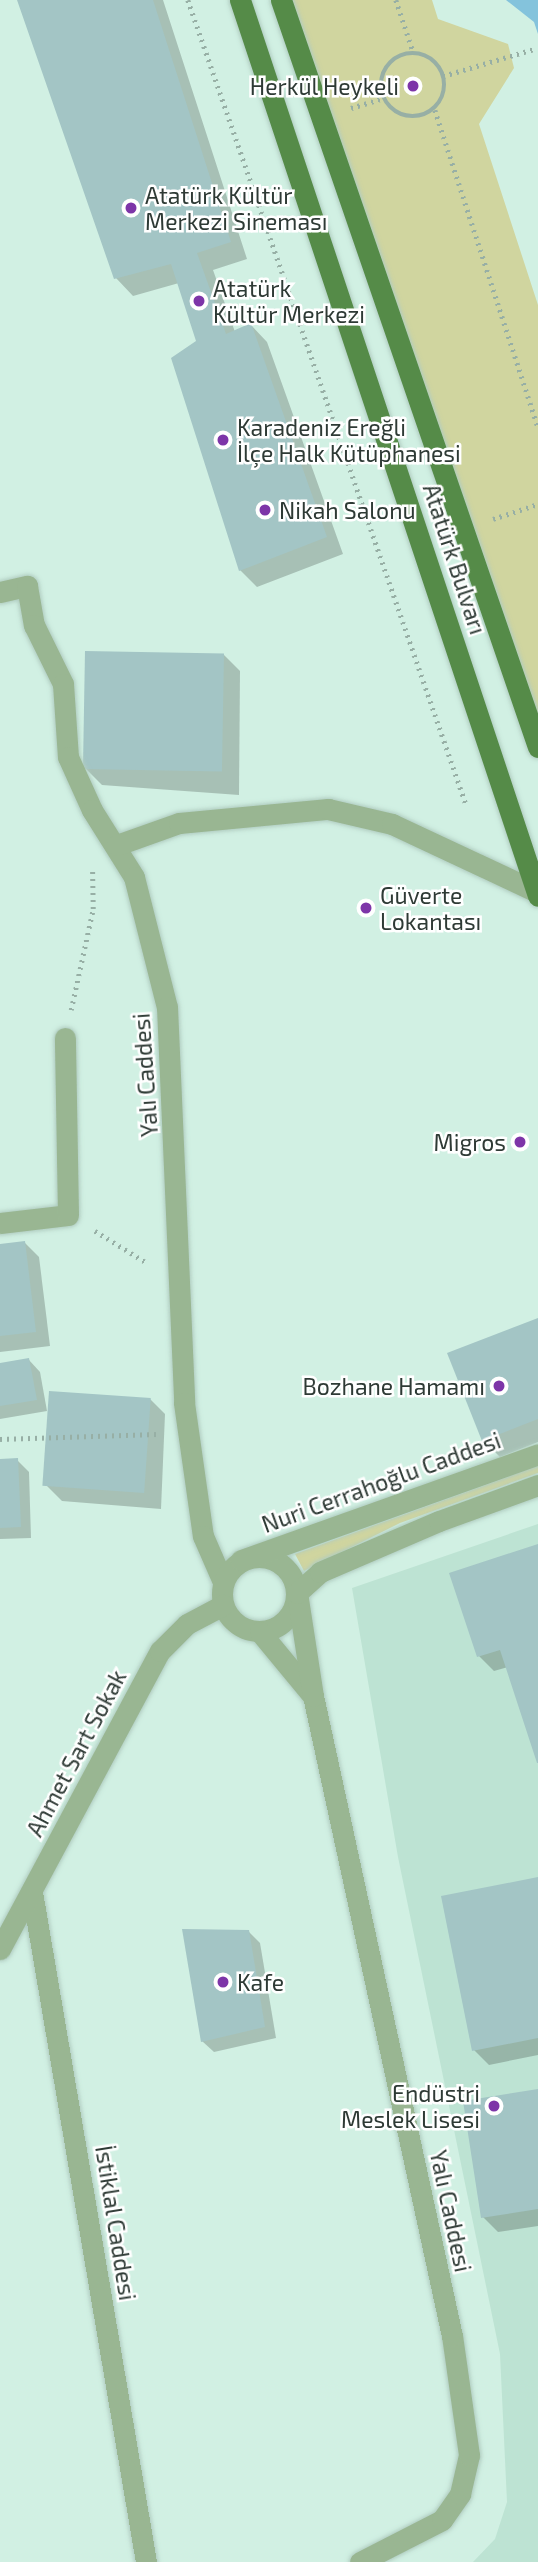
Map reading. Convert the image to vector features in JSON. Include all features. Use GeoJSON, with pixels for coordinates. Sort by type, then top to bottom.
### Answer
{"type":"FeatureCollection","features":[{"type":"Feature","properties":{"kind":"main road","name":"Atatürk Bulvarı"},"geometry":{"type":"LineString","coordinates":[[240,0],[537,894]]}},
{"type":"Feature","properties":{"kind":"main road","name":"Atatürk Bulvarı"},"geometry":{"type":"LineString","coordinates":[[281,0],[538,747]]}},
{"type":"Feature","properties":{"kind":"street","name":"Yalı Caddesi"},"geometry":{"type":"LineString","coordinates":[[0,592],[27,586],[34,625],[63,684],[68,757],[92,810],[117,845],[146,917],[167,1007],[181,1283],[184,1403],[203,1536],[223,1582]]}},
{"type":"Feature","properties":{"kind":"street"},"geometry":{"type":"LineString","coordinates":[[117,845],[179,823],[328,809],[392,824],[537,894]]}},
{"type":"Feature","properties":{"kind":"street"},"geometry":{"type":"LineString","coordinates":[[0,1223],[68,1215],[65,1038]]}},
{"type":"Feature","properties":{"kind":"street","name":"Nuri Cerrahoğlu Caddesi"},"geometry":{"type":"LineString","coordinates":[[241,1560],[538,1454]]}},
{"type":"Feature","properties":{"kind":"street"},"geometry":{"type":"LineString","coordinates":[[260,1632],[272,1629],[290,1615],[297,1593],[320,1573],[439,1521],[538,1485]]}},
{"type":"Feature","properties":{"kind":"street","name":"Nuri Cerrahoğlu Caddesi"},"geometry":{"type":"LineString","coordinates":[[241,1560],[258,1556],[280,1563],[295,1581],[313,1696]]}},
{"type":"Feature","properties":{"kind":"street"},"geometry":{"type":"LineString","coordinates":[[241,1560],[223,1582],[223,1605],[237,1624],[260,1632],[313,1696]]}},
{"type":"Feature","properties":{"kind":"street","name":"Ahmet Sart Sokak"},"geometry":{"type":"LineString","coordinates":[[0,1949],[160,1651],[187,1623],[223,1605]]}},
{"type":"Feature","properties":{"kind":"street","name":"Yalı Caddesi"},"geometry":{"type":"LineString","coordinates":[[313,1696],[452,2336],[469,2455],[460,2494],[442,2520],[360,2562]]}},
{"type":"Feature","properties":{"kind":"street","name":"İstiklal Caddesi"},"geometry":{"type":"LineString","coordinates":[[32,1892],[146,2562]]}},
{"type":"Feature","properties":{"kind":"path"},"geometry":{"type":"LineString","coordinates":[[188,0],[466,804]]}},
{"type":"Feature","properties":{"kind":"path"},"geometry":{"type":"LineString","coordinates":[[396,0],[413,51]]}},
{"type":"Feature","properties":{"kind":"path"},"geometry":{"type":"LineString","coordinates":[[443,76],[534,49]]}},
{"type":"Feature","properties":{"kind":"path"},"geometry":{"type":"LineString","coordinates":[[435,110],[411,119],[387,109],[379,85],[389,61],[413,51],[439,62],[446,87],[435,110],[538,427]]}},
{"type":"Feature","properties":{"kind":"path"},"geometry":{"type":"LineString","coordinates":[[340,111],[383,98]]}},
{"type":"Feature","properties":{"kind":"path"},"geometry":{"type":"LineString","coordinates":[[483,523],[538,505]]}},
{"type":"Feature","properties":{"kind":"path"},"geometry":{"type":"LineString","coordinates":[[65,1038],[93,909],[92,810]]}},
{"type":"Feature","properties":{"kind":"path"},"geometry":{"type":"LineString","coordinates":[[68,1215],[181,1283]]}},
{"type":"Feature","properties":{"kind":"path"},"geometry":{"type":"LineString","coordinates":[[0,1439],[151,1434]]}},
{"type":"Feature","properties":{"kind":"shaded area","name":"Endüstri Meslek Lisesi"},"geometry":{"type":"Polygon","coordinates":[[[538,1524],[538,2562],[473,2562],[495,2539],[507,2502],[500,2354],[398,1857],[352,1588],[538,1524]]]}},
{"type":"Feature","properties":{"kind":"green space"},"geometry":{"type":"Polygon","coordinates":[[[289,0],[432,0],[438,19],[508,44],[514,68],[479,124],[538,305],[538,732],[289,0]]]}},
{"type":"Feature","properties":{"kind":"green space"},"geometry":{"type":"Polygon","coordinates":[[[538,1466],[538,1473],[400,1523],[304,1571],[295,1554],[538,1466]]]}},
{"type":"Feature","properties":{"kind":"water"},"geometry":{"type":"Polygon","coordinates":[[[506,0],[538,0],[538,34],[534,22],[506,0]]]}},
{"type":"Feature","properties":{"kind":"building","name":"Atatürk Kültür Merkezi"},"geometry":{"type":"Polygon","coordinates":[[[17,0],[153,0],[231,242],[197,253],[226,334],[251,323],[327,537],[239,571],[171,358],[196,341],[171,264],[114,279],[17,0]]]}},
{"type":"Feature","properties":{"kind":"building"},"geometry":{"type":"Polygon","coordinates":[[[85,651],[224,653],[222,771],[83,769],[85,651]]]}},
{"type":"Feature","properties":{"kind":"building"},"geometry":{"type":"Polygon","coordinates":[[[25,1241],[36,1332],[0,1336],[0,1244],[25,1241]]]}},
{"type":"Feature","properties":{"kind":"building","name":"Bozhane Hamamı"},"geometry":{"type":"Polygon","coordinates":[[[538,1318],[538,1419],[482,1441],[447,1353],[538,1318]]]}},
{"type":"Feature","properties":{"kind":"building"},"geometry":{"type":"Polygon","coordinates":[[[29,1358],[37,1400],[0,1406],[0,1363],[29,1358]]]}},
{"type":"Feature","properties":{"kind":"building"},"geometry":{"type":"Polygon","coordinates":[[[49,1391],[151,1398],[144,1493],[42,1486],[49,1391]]]}},
{"type":"Feature","properties":{"kind":"building"},"geometry":{"type":"Polygon","coordinates":[[[18,1458],[21,1527],[0,1528],[0,1459],[18,1458]]]}},
{"type":"Feature","properties":{"kind":"building"},"geometry":{"type":"Polygon","coordinates":[[[538,1544],[537,1763],[500,1650],[477,1657],[449,1573],[538,1544]]]}},
{"type":"Feature","properties":{"kind":"building"},"geometry":{"type":"Polygon","coordinates":[[[538,1877],[538,2038],[472,2051],[441,1896],[538,1877]]]}},
{"type":"Feature","properties":{"kind":"building"},"geometry":{"type":"Polygon","coordinates":[[[182,1929],[249,1930],[265,2027],[201,2042],[182,1929]]]}},
{"type":"Feature","properties":{"kind":"building"},"geometry":{"type":"Polygon","coordinates":[[[538,2089],[538,2209],[481,2218],[463,2101],[538,2089]]]}},
{"type":"Feature","properties":{"kind":"place","name":"Herkül Heykeli"},"geometry":{"type":"Point","coordinates":[413,86]}},
{"type":"Feature","properties":{"kind":"place","name":"Atatürk Kültür Merkezi Sineması"},"geometry":{"type":"Point","coordinates":[131,208]}},
{"type":"Feature","properties":{"kind":"place","name":"Atatürk Kültür Merkezi"},"geometry":{"type":"Point","coordinates":[199,301]}},
{"type":"Feature","properties":{"kind":"place","name":"Karadeniz Ereğli İlçe Halk Kütüphanesi"},"geometry":{"type":"Point","coordinates":[223,440]}},
{"type":"Feature","properties":{"kind":"place","name":"Nikah Salonu"},"geometry":{"type":"Point","coordinates":[265,510]}},
{"type":"Feature","properties":{"kind":"place","name":"Güverte Lokantası"},"geometry":{"type":"Point","coordinates":[366,908]}},
{"type":"Feature","properties":{"kind":"place","name":"Migros"},"geometry":{"type":"Point","coordinates":[520,1142]}},
{"type":"Feature","properties":{"kind":"place","name":"Bozhane Hamamı"},"geometry":{"type":"Point","coordinates":[499,1386]}},
{"type":"Feature","properties":{"kind":"place","name":"Kafe"},"geometry":{"type":"Point","coordinates":[223,1982]}},
{"type":"Feature","properties":{"kind":"place","name":"Endüstri Meslek Lisesi"},"geometry":{"type":"Point","coordinates":[494,2106]}}]}
